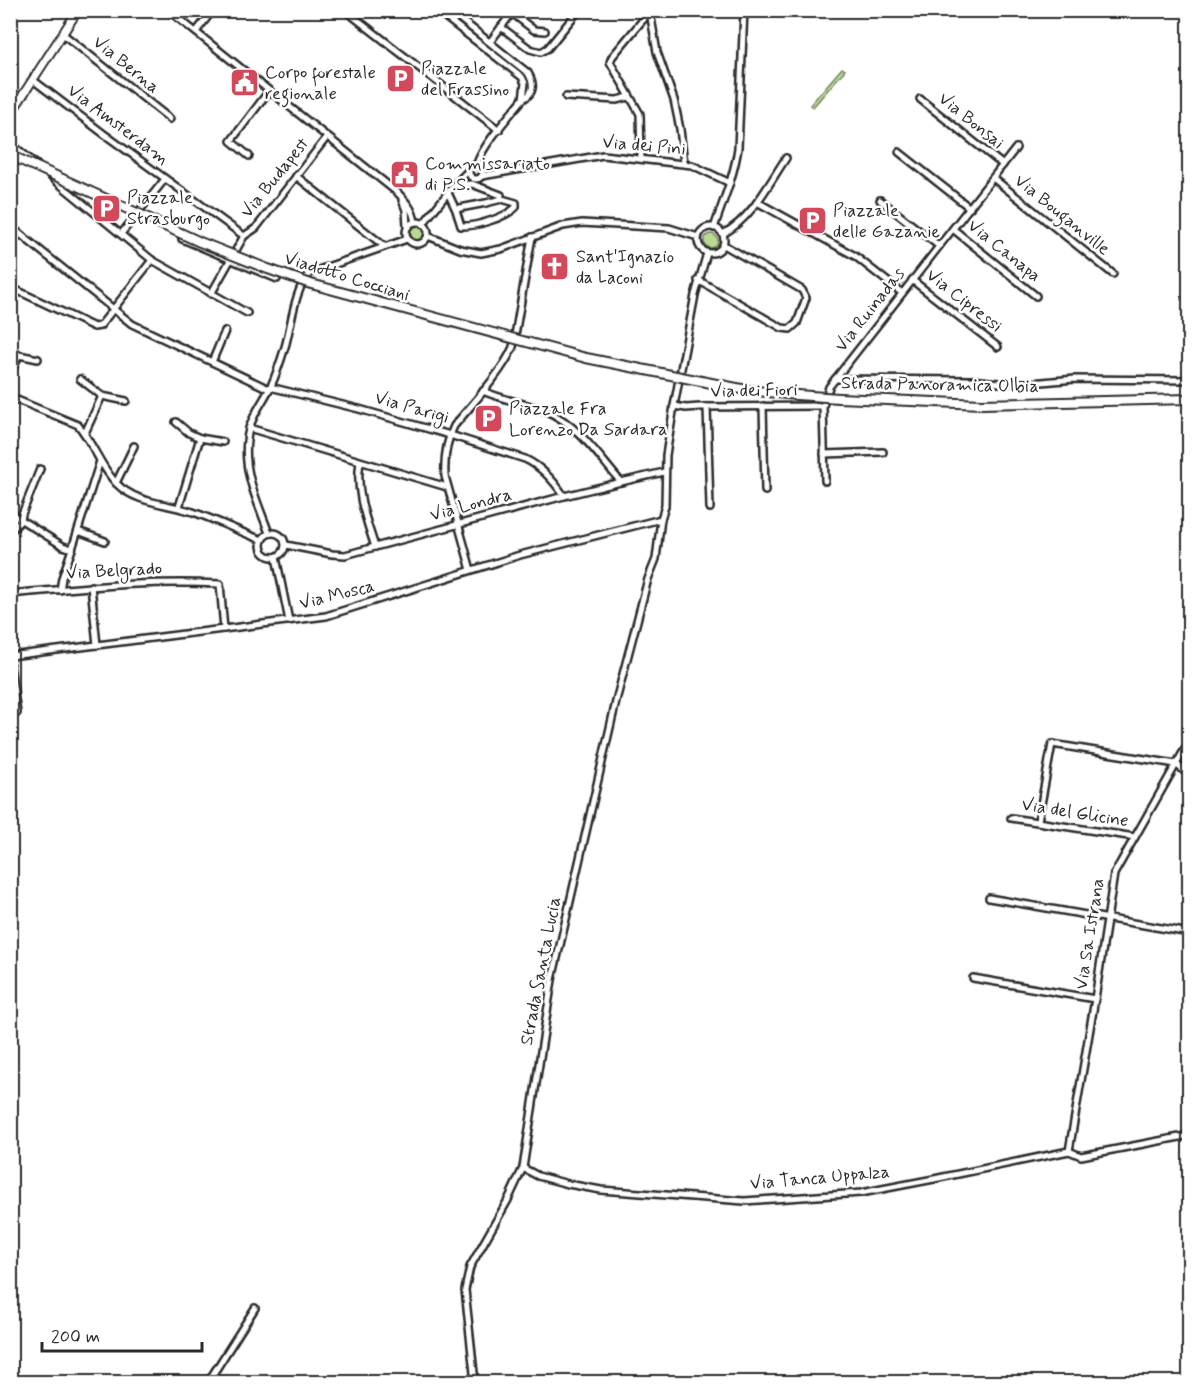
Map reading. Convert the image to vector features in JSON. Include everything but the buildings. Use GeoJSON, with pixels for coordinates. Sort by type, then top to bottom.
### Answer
{"type":"FeatureCollection","features":[{"type":"Feature","properties":{"kind":"highway","name":"Viadotto Cocciani"},"geometry":{"type":"LineString","coordinates":[[10,155],[200,242],[310,284],[586,358],[691,379]]}},
{"type":"Feature","properties":{"kind":"highway","name":"Strada Panoramica Olbia"},"geometry":{"type":"LineString","coordinates":[[691,379],[747,390],[797,395],[982,404],[1190,399]]}},
{"type":"Feature","properties":{"kind":"main road"},"geometry":{"type":"LineString","coordinates":[[10,115],[78,10]]}},
{"type":"Feature","properties":{"kind":"street"},"geometry":{"type":"LineString","coordinates":[[168,10],[398,194],[410,206],[415,222]]}},
{"type":"Feature","properties":{"kind":"street"},"geometry":{"type":"LineString","coordinates":[[196,33],[213,10]]}},
{"type":"Feature","properties":{"kind":"street"},"geometry":{"type":"LineString","coordinates":[[345,10],[499,130]]}},
{"type":"Feature","properties":{"kind":"street"},"geometry":{"type":"LineString","coordinates":[[436,10],[522,77],[525,83],[523,99]]}},
{"type":"Feature","properties":{"kind":"street"},"geometry":{"type":"LineString","coordinates":[[449,10],[528,73],[533,86],[530,94],[523,99],[481,154],[477,164]]}},
{"type":"Feature","properties":{"kind":"street"},"geometry":{"type":"LineString","coordinates":[[501,27],[530,49],[541,52],[548,48],[579,10]]}},
{"type":"Feature","properties":{"kind":"street"},"geometry":{"type":"LineString","coordinates":[[714,228],[736,165],[744,10]]}},
{"type":"Feature","properties":{"kind":"street"},"geometry":{"type":"LineString","coordinates":[[641,159],[640,114],[610,62],[649,11]]}},
{"type":"Feature","properties":{"kind":"street"},"geometry":{"type":"LineString","coordinates":[[649,11],[657,52],[674,100],[684,163]]}},
{"type":"Feature","properties":{"kind":"street"},"geometry":{"type":"LineString","coordinates":[[490,42],[513,12],[534,30],[545,31]]}},
{"type":"Feature","properties":{"kind":"street","name":"Via Berna"},"geometry":{"type":"LineString","coordinates":[[63,34],[170,119]]}},
{"type":"Feature","properties":{"kind":"street","name":"Via Amsterdam"},"geometry":{"type":"LineString","coordinates":[[33,80],[62,104],[244,236]]}},
{"type":"Feature","properties":{"kind":"street"},"geometry":{"type":"LineString","coordinates":[[249,156],[231,141],[269,91]]}},
{"type":"Feature","properties":{"kind":"street"},"geometry":{"type":"LineString","coordinates":[[566,98],[617,100],[629,96]]}},
{"type":"Feature","properties":{"kind":"street","name":"Via Bonsai"},"geometry":{"type":"LineString","coordinates":[[920,99],[1003,165]]}},
{"type":"Feature","properties":{"kind":"street","name":"Via Budapest"},"geometry":{"type":"LineString","coordinates":[[211,294],[244,236],[256,228],[327,137]]}},
{"type":"Feature","properties":{"kind":"street"},"geometry":{"type":"LineString","coordinates":[[10,144],[152,260],[247,313]]}},
{"type":"Feature","properties":{"kind":"street","name":"Via Ruinadas"},"geometry":{"type":"LineString","coordinates":[[825,481],[823,406],[829,387],[1016,148]]}},
{"type":"Feature","properties":{"kind":"street"},"geometry":{"type":"LineString","coordinates":[[899,152],[970,208]]}},
{"type":"Feature","properties":{"kind":"street","name":"Via dei Pini"},"geometry":{"type":"LineString","coordinates":[[482,176],[603,155],[684,163],[730,183]]}},
{"type":"Feature","properties":{"kind":"street"},"geometry":{"type":"LineString","coordinates":[[723,234],[737,224],[757,202],[786,158]]}},
{"type":"Feature","properties":{"kind":"street"},"geometry":{"type":"LineString","coordinates":[[423,224],[472,165],[477,164]]}},
{"type":"Feature","properties":{"kind":"street"},"geometry":{"type":"LineString","coordinates":[[454,185],[473,182],[482,176],[483,169],[477,164]]}},
{"type":"Feature","properties":{"kind":"street"},"geometry":{"type":"LineString","coordinates":[[468,171],[473,182],[501,195]]}},
{"type":"Feature","properties":{"kind":"street"},"geometry":{"type":"LineString","coordinates":[[296,176],[384,246]]}},
{"type":"Feature","properties":{"kind":"street","name":"Via Bouganville"},"geometry":{"type":"LineString","coordinates":[[993,178],[1113,274]]}},
{"type":"Feature","properties":{"kind":"street"},"geometry":{"type":"LineString","coordinates":[[121,234],[165,179]]}},
{"type":"Feature","properties":{"kind":"street"},"geometry":{"type":"LineString","coordinates":[[448,193],[461,226],[472,226],[503,216],[514,210],[516,203],[502,198],[456,210]]}},
{"type":"Feature","properties":{"kind":"street"},"geometry":{"type":"LineString","coordinates":[[398,194],[406,210],[407,239],[414,244],[420,244],[428,236],[428,229],[423,224],[415,222],[407,227]]}},
{"type":"Feature","properties":{"kind":"street"},"geometry":{"type":"LineString","coordinates":[[880,200],[939,246]]}},
{"type":"Feature","properties":{"kind":"street"},"geometry":{"type":"LineString","coordinates":[[757,202],[855,256],[902,293]]}},
{"type":"Feature","properties":{"kind":"street"},"geometry":{"type":"LineString","coordinates":[[428,236],[460,249],[481,253],[501,249],[563,226],[582,223],[669,228],[698,237]]}},
{"type":"Feature","properties":{"kind":"street","name":"Via Parigi"},"geometry":{"type":"LineString","coordinates":[[10,225],[132,324],[270,388],[340,403],[532,462],[544,472],[564,496]]}},
{"type":"Feature","properties":{"kind":"street"},"geometry":{"type":"LineString","coordinates":[[706,228],[714,228],[723,234],[724,246],[718,252],[707,253],[699,245],[698,237],[706,228]]}},
{"type":"Feature","properties":{"kind":"street","name":"Via Canapa"},"geometry":{"type":"LineString","coordinates":[[953,230],[1036,296]]}},
{"type":"Feature","properties":{"kind":"street"},"geometry":{"type":"LineString","coordinates":[[471,570],[447,487],[444,463],[454,426],[507,361],[513,347],[532,237]]}},
{"type":"Feature","properties":{"kind":"street"},"geometry":{"type":"LineString","coordinates":[[182,239],[277,279]]}},
{"type":"Feature","properties":{"kind":"street"},"geometry":{"type":"LineString","coordinates":[[269,533],[248,472],[247,440],[254,414],[270,388],[286,345],[304,279],[310,273],[407,239]]}},
{"type":"Feature","properties":{"kind":"street"},"geometry":{"type":"LineString","coordinates":[[698,280],[782,328],[793,328],[805,304],[806,298],[802,290],[724,246]]}},
{"type":"Feature","properties":{"kind":"street","name":"Strada Santa Lucia"},"geometry":{"type":"LineString","coordinates":[[475,1383],[465,1290],[470,1267],[523,1168],[552,980],[617,697],[648,579],[656,559],[665,506],[664,472],[675,397],[698,280],[707,253]]}},
{"type":"Feature","properties":{"kind":"street"},"geometry":{"type":"LineString","coordinates":[[10,288],[94,327],[100,326],[152,260]]}},
{"type":"Feature","properties":{"kind":"street","name":"Via Cipressi"},"geometry":{"type":"LineString","coordinates":[[912,280],[998,346]]}},
{"type":"Feature","properties":{"kind":"street"},"geometry":{"type":"LineString","coordinates":[[212,362],[225,331]]}},
{"type":"Feature","properties":{"kind":"street"},"geometry":{"type":"LineString","coordinates":[[10,350],[19,355],[38,359]]}},
{"type":"Feature","properties":{"kind":"street"},"geometry":{"type":"LineString","coordinates":[[10,375],[19,355]]}},
{"type":"Feature","properties":{"kind":"street"},"geometry":{"type":"LineString","coordinates":[[80,379],[102,396],[126,401]]}},
{"type":"Feature","properties":{"kind":"street"},"geometry":{"type":"LineString","coordinates":[[835,379],[963,380],[999,383],[1075,379],[1190,380]]}},
{"type":"Feature","properties":{"kind":"street"},"geometry":{"type":"LineString","coordinates":[[483,391],[496,397],[544,410],[564,421],[578,433],[621,482]]}},
{"type":"Feature","properties":{"kind":"street"},"geometry":{"type":"LineString","coordinates":[[85,433],[102,396]]}},
{"type":"Feature","properties":{"kind":"street"},"geometry":{"type":"LineString","coordinates":[[10,397],[78,425],[116,483],[128,493],[179,507],[262,540]]}},
{"type":"Feature","properties":{"kind":"street","name":"Via dei Fiori"},"geometry":{"type":"LineString","coordinates":[[675,397],[686,408]]}},
{"type":"Feature","properties":{"kind":"street","name":"Via dei Fiori"},"geometry":{"type":"LineString","coordinates":[[674,406],[686,408],[823,406]]}},
{"type":"Feature","properties":{"kind":"street"},"geometry":{"type":"LineString","coordinates":[[763,406],[765,491]]}},
{"type":"Feature","properties":{"kind":"street"},"geometry":{"type":"LineString","coordinates":[[706,407],[710,508]]}},
{"type":"Feature","properties":{"kind":"street","name":"Via dei Fiori"},"geometry":{"type":"LineString","coordinates":[[672,417],[686,408]]}},
{"type":"Feature","properties":{"kind":"street"},"geometry":{"type":"LineString","coordinates":[[176,422],[189,433],[200,438],[223,442]]}},
{"type":"Feature","properties":{"kind":"street"},"geometry":{"type":"LineString","coordinates":[[249,428],[447,487]]}},
{"type":"Feature","properties":{"kind":"street"},"geometry":{"type":"LineString","coordinates":[[179,507],[200,438]]}},
{"type":"Feature","properties":{"kind":"street"},"geometry":{"type":"LineString","coordinates":[[116,483],[134,446]]}},
{"type":"Feature","properties":{"kind":"street"},"geometry":{"type":"LineString","coordinates":[[824,454],[883,452]]}},
{"type":"Feature","properties":{"kind":"street"},"geometry":{"type":"LineString","coordinates":[[60,590],[100,461]]}},
{"type":"Feature","properties":{"kind":"street"},"geometry":{"type":"LineString","coordinates":[[360,462],[359,488],[375,547]]}},
{"type":"Feature","properties":{"kind":"street"},"geometry":{"type":"LineString","coordinates":[[10,532],[21,520],[40,469]]}},
{"type":"Feature","properties":{"kind":"street","name":"Via Londra"},"geometry":{"type":"LineString","coordinates":[[286,545],[339,555],[664,472]]}},
{"type":"Feature","properties":{"kind":"street"},"geometry":{"type":"LineString","coordinates":[[10,513],[63,546],[72,549]]}},
{"type":"Feature","properties":{"kind":"street","name":"Via Mosca"},"geometry":{"type":"LineString","coordinates":[[10,656],[314,618],[342,612],[532,552],[661,519]]}},
{"type":"Feature","properties":{"kind":"street"},"geometry":{"type":"LineString","coordinates":[[78,531],[105,541]]}},
{"type":"Feature","properties":{"kind":"street"},"geometry":{"type":"LineString","coordinates":[[269,533],[276,533],[285,541],[283,552],[276,557],[269,557],[263,552],[262,540],[269,533]]}},
{"type":"Feature","properties":{"kind":"street"},"geometry":{"type":"LineString","coordinates":[[276,557],[289,621]]}},
{"type":"Feature","properties":{"kind":"street","name":"Via Belgrado"},"geometry":{"type":"LineString","coordinates":[[10,594],[143,583],[219,584],[224,629]]}},
{"type":"Feature","properties":{"kind":"street"},"geometry":{"type":"LineString","coordinates":[[91,586],[97,645]]}},
{"type":"Feature","properties":{"kind":"street"},"geometry":{"type":"LineString","coordinates":[[10,665],[17,713]]}},
{"type":"Feature","properties":{"kind":"street","name":"Via Sa Istrana"},"geometry":{"type":"LineString","coordinates":[[1068,1151],[1114,874],[1190,740]]}},
{"type":"Feature","properties":{"kind":"street"},"geometry":{"type":"LineString","coordinates":[[1038,821],[1052,744],[1176,764],[1190,776]]}},
{"type":"Feature","properties":{"kind":"street","name":"Via del Glicine"},"geometry":{"type":"LineString","coordinates":[[1011,818],[1135,837]]}},
{"type":"Feature","properties":{"kind":"street"},"geometry":{"type":"LineString","coordinates":[[989,898],[1190,933]]}},
{"type":"Feature","properties":{"kind":"street"},"geometry":{"type":"LineString","coordinates":[[973,978],[1095,999]]}},
{"type":"Feature","properties":{"kind":"street","name":"Via Tanca Uppalza"},"geometry":{"type":"LineString","coordinates":[[523,1168],[538,1176],[601,1190],[744,1201],[861,1193],[1068,1151],[1080,1156],[1190,1135]]}},
{"type":"Feature","properties":{"kind":"street"},"geometry":{"type":"LineString","coordinates":[[208,1383],[255,1308]]}},
{"type":"Feature","properties":{"kind":"green space"},"geometry":{"type":"Polygon","coordinates":[[[842,68],[845,70],[813,107],[810,105],[842,68]]]}},
{"type":"Feature","properties":{"kind":"green space"},"geometry":{"type":"Polygon","coordinates":[[[414,226],[420,226],[424,233],[420,240],[414,240],[410,236],[410,230],[414,226]]]}},
{"type":"Feature","properties":{"kind":"green space"},"geometry":{"type":"Polygon","coordinates":[[[708,234],[714,234],[718,241],[714,248],[708,248],[704,244],[704,238],[708,234]]]}},
{"type":"Feature","properties":{"kind":"place","name":"Piazzale del Frassino"},"geometry":{"type":"Point","coordinates":[400,79]}},
{"type":"Feature","properties":{"kind":"place","name":"Corpo forestale regionale"},"geometry":{"type":"Point","coordinates":[244,83]}},
{"type":"Feature","properties":{"kind":"place","name":"Commissariato di P.S."},"geometry":{"type":"Point","coordinates":[404,174]}},
{"type":"Feature","properties":{"kind":"place","name":"Piazzale Strasburgo"},"geometry":{"type":"Point","coordinates":[106,208]}},
{"type":"Feature","properties":{"kind":"place","name":"Piazzale delle Gazanie"},"geometry":{"type":"Point","coordinates":[812,221]}},
{"type":"Feature","properties":{"kind":"place","name":"Sant'Ignazio da Laconi"},"geometry":{"type":"Point","coordinates":[555,267]}},
{"type":"Feature","properties":{"kind":"place","name":"Piazzale Fra Lorenzo Da Sardara"},"geometry":{"type":"Point","coordinates":[488,419]}}]}
